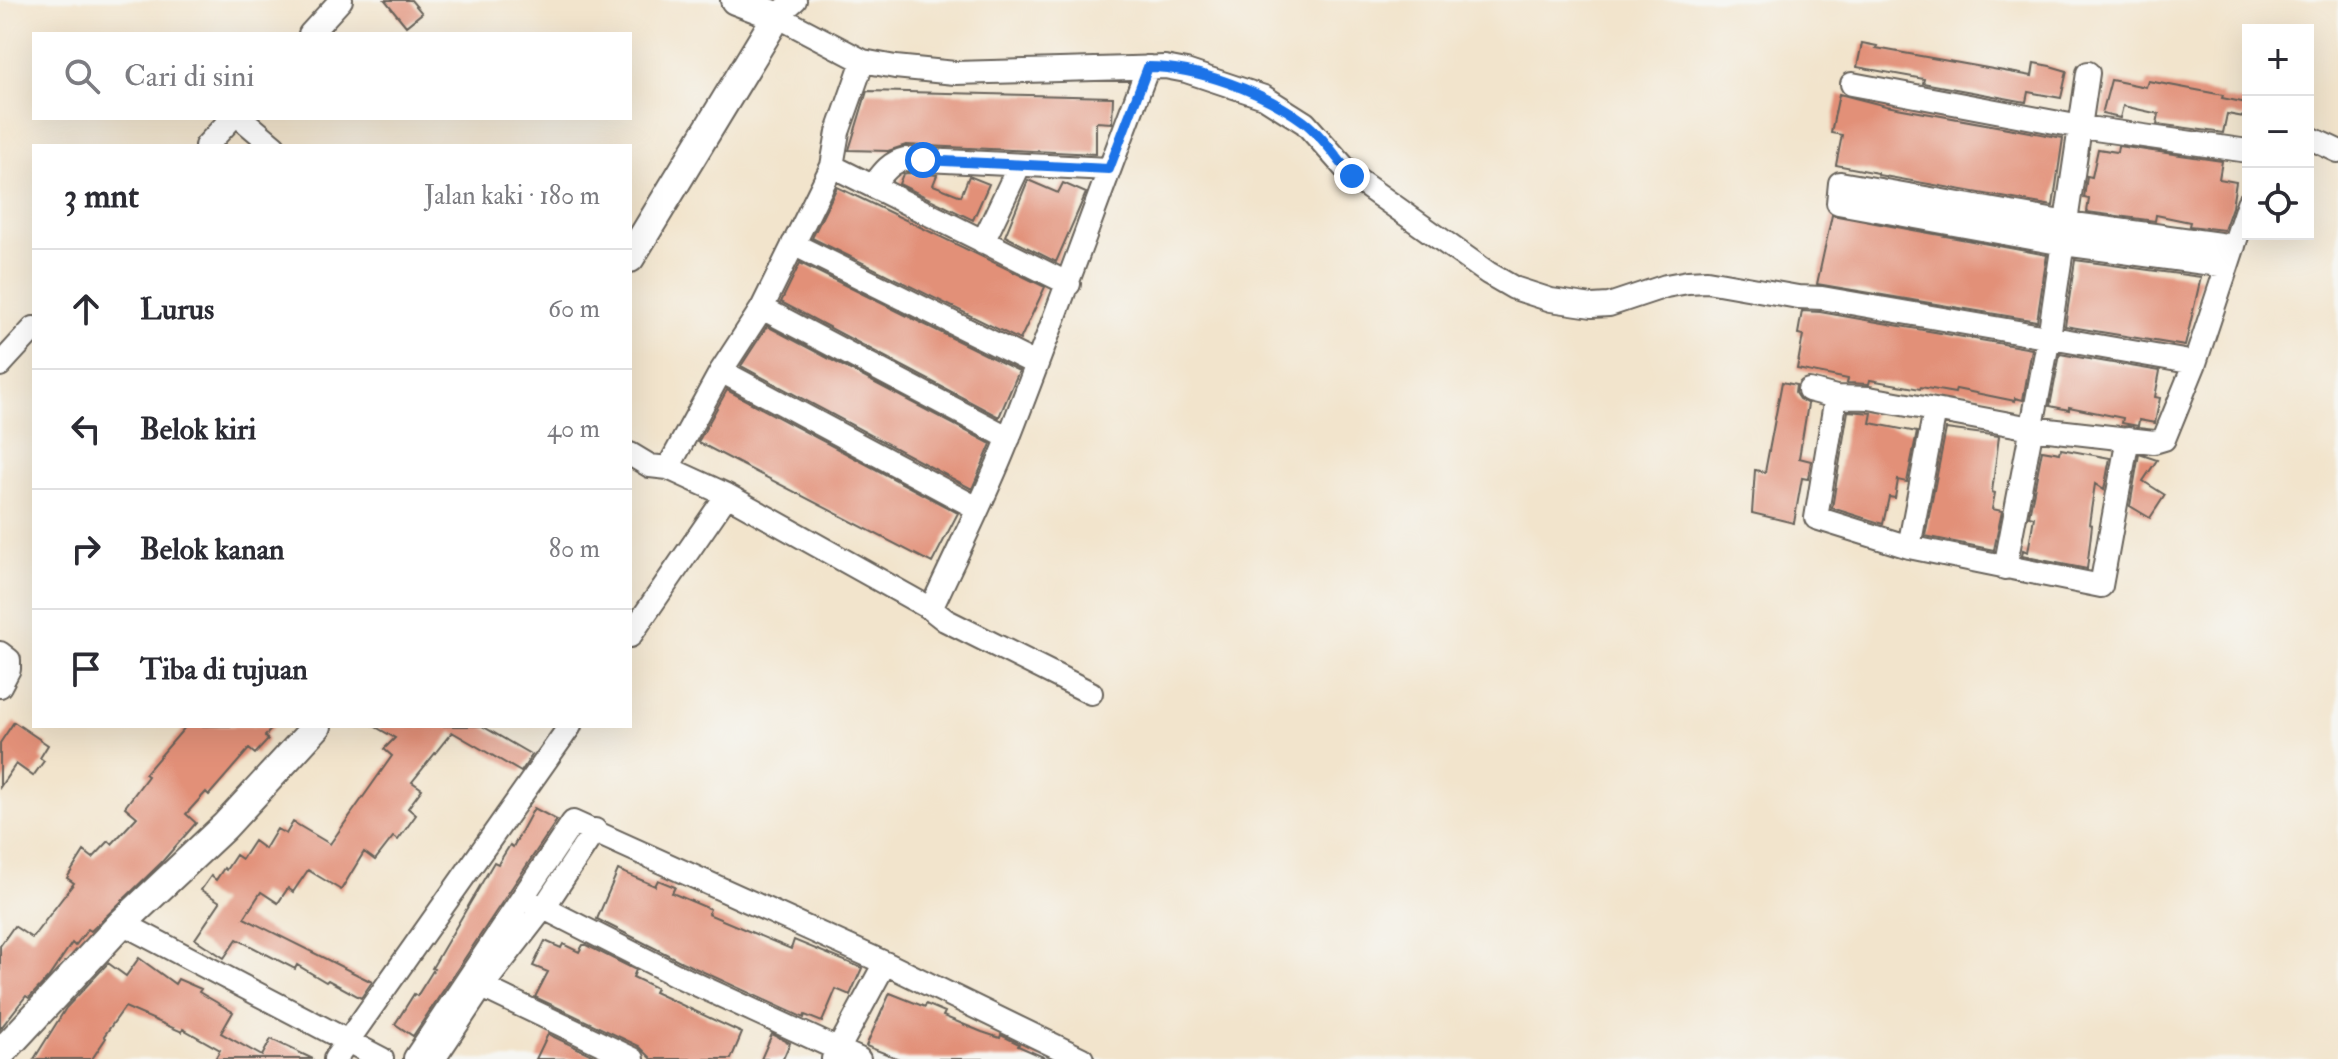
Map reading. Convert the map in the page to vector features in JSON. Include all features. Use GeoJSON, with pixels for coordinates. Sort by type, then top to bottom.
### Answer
{"type":"FeatureCollection","features":[{"type":"Feature","properties":{"kind":"street"},"geometry":{"type":"LineString","coordinates":[[312,32],[341,0]]}},
{"type":"Feature","properties":{"kind":"street"},"geometry":{"type":"LineString","coordinates":[[735,0],[786,8],[863,61],[955,73],[1148,67],[1186,71],[1264,97],[1305,123],[1352,176],[1488,273],[1514,288],[1551,300],[1592,306],[1609,305],[1666,286],[1707,281],[2195,363]]}},
{"type":"Feature","properties":{"kind":"street"},"geometry":{"type":"LineString","coordinates":[[632,255],[786,8]]}},
{"type":"Feature","properties":{"kind":"street"},"geometry":{"type":"LineString","coordinates":[[668,468],[721,371],[762,308],[832,166],[838,132],[863,61]]}},
{"type":"Feature","properties":{"kind":"street"},"geometry":{"type":"LineString","coordinates":[[931,609],[1009,438],[1148,67]]}},
{"type":"Feature","properties":{"kind":"street"},"geometry":{"type":"LineString","coordinates":[[2005,568],[2049,337],[2088,73]]}},
{"type":"Feature","properties":{"kind":"street"},"geometry":{"type":"LineString","coordinates":[[1852,84],[2081,127],[2242,150]]}},
{"type":"Feature","properties":{"kind":"street"},"geometry":{"type":"LineString","coordinates":[[208,144],[230,120]]}},
{"type":"Feature","properties":{"kind":"street"},"geometry":{"type":"LineString","coordinates":[[243,120],[272,144]]}},
{"type":"Feature","properties":{"kind":"street"},"geometry":{"type":"LineString","coordinates":[[2314,140],[2338,151]]}},
{"type":"Feature","properties":{"kind":"street"},"geometry":{"type":"LineString","coordinates":[[873,186],[888,168],[905,159],[1109,169]]}},
{"type":"Feature","properties":{"kind":"street"},"geometry":{"type":"LineString","coordinates":[[832,166],[1069,284]]}},
{"type":"Feature","properties":{"kind":"street"},"geometry":{"type":"LineString","coordinates":[[983,242],[1019,166]]}},
{"type":"Feature","properties":{"kind":"street"},"geometry":{"type":"LineString","coordinates":[[2066,234],[1840,184],[1838,203],[2066,234],[2230,256]]}},
{"type":"Feature","properties":{"kind":"street"},"geometry":{"type":"LineString","coordinates":[[1809,390],[2031,428],[2154,442],[2164,439],[2195,363],[2242,221]]}},
{"type":"Feature","properties":{"kind":"street"},"geometry":{"type":"LineString","coordinates":[[793,244],[1036,364]]}},
{"type":"Feature","properties":{"kind":"street"},"geometry":{"type":"LineString","coordinates":[[762,308],[1009,438]]}},
{"type":"Feature","properties":{"kind":"street"},"geometry":{"type":"LineString","coordinates":[[0,365],[32,330]]}},
{"type":"Feature","properties":{"kind":"street"},"geometry":{"type":"LineString","coordinates":[[721,371],[977,508]]}},
{"type":"Feature","properties":{"kind":"street"},"geometry":{"type":"LineString","coordinates":[[1836,397],[1816,518],[1909,547],[2101,586],[2128,438]]}},
{"type":"Feature","properties":{"kind":"street"},"geometry":{"type":"LineString","coordinates":[[1909,547],[1935,410]]}},
{"type":"Feature","properties":{"kind":"street"},"geometry":{"type":"LineString","coordinates":[[632,455],[650,466],[668,468],[727,495],[931,609],[945,620],[1091,693]]}},
{"type":"Feature","properties":{"kind":"street"},"geometry":{"type":"LineString","coordinates":[[632,629],[638,608],[727,495]]}},
{"type":"Feature","properties":{"kind":"street"},"geometry":{"type":"LineString","coordinates":[[0,653],[9,660],[9,669],[0,686]]}},
{"type":"Feature","properties":{"kind":"street"},"geometry":{"type":"LineString","coordinates":[[0,1054],[122,923],[225,826],[315,728]]}},
{"type":"Feature","properties":{"kind":"street"},"geometry":{"type":"LineString","coordinates":[[341,1051],[569,728]]}},
{"type":"Feature","properties":{"kind":"street"},"geometry":{"type":"LineString","coordinates":[[420,1059],[534,902],[595,830],[885,963],[1082,1059]]}},
{"type":"Feature","properties":{"kind":"street"},"geometry":{"type":"LineString","coordinates":[[534,902],[836,1054],[859,1059]]}},
{"type":"Feature","properties":{"kind":"street"},"geometry":{"type":"LineString","coordinates":[[122,923],[341,1051],[382,1059]]}},
{"type":"Feature","properties":{"kind":"street"},"geometry":{"type":"LineString","coordinates":[[836,1054],[885,963]]}},
{"type":"Feature","properties":{"kind":"street"},"geometry":{"type":"LineString","coordinates":[[475,983],[633,1059]]}},
{"type":"Feature","properties":{"kind":"building"},"geometry":{"type":"Polygon","coordinates":[[[385,0],[411,0],[422,13],[406,26],[385,0]]]}},
{"type":"Feature","properties":{"kind":"building"},"geometry":{"type":"Polygon","coordinates":[[[1862,43],[2032,76],[2034,63],[2067,71],[2061,98],[2028,92],[2026,102],[1857,67],[1862,43]]]}},
{"type":"Feature","properties":{"kind":"building"},"geometry":{"type":"Polygon","coordinates":[[[2111,80],[2146,87],[2148,81],[2223,95],[2222,98],[2242,102],[2242,117],[2227,114],[2223,133],[2157,124],[2159,114],[2123,106],[2120,118],[2102,114],[2111,80]]]}},
{"type":"Feature","properties":{"kind":"building"},"geometry":{"type":"Polygon","coordinates":[[[867,91],[1113,97],[1112,123],[1096,122],[1096,154],[906,145],[888,151],[849,150],[867,91]]]}},
{"type":"Feature","properties":{"kind":"building"},"geometry":{"type":"Polygon","coordinates":[[[1839,94],[1886,106],[2063,138],[2053,206],[1836,165],[1842,135],[1831,133],[1839,94]]]}},
{"type":"Feature","properties":{"kind":"building"},"geometry":{"type":"Polygon","coordinates":[[[2118,146],[2222,161],[2219,179],[2236,182],[2224,230],[2189,226],[2190,222],[2156,215],[2155,221],[2087,212],[2089,199],[2084,198],[2087,176],[2092,177],[2098,149],[2117,152],[2118,146]]]}},
{"type":"Feature","properties":{"kind":"building"},"geometry":{"type":"Polygon","coordinates":[[[903,174],[937,175],[933,185],[961,196],[969,176],[989,184],[973,220],[899,184],[903,174]]]}},
{"type":"Feature","properties":{"kind":"building"},"geometry":{"type":"Polygon","coordinates":[[[1028,180],[1058,193],[1063,183],[1086,193],[1056,262],[1005,236],[1028,180]]]}},
{"type":"Feature","properties":{"kind":"building"},"geometry":{"type":"Polygon","coordinates":[[[837,187],[1045,287],[1020,340],[812,238],[837,187]]]}},
{"type":"Feature","properties":{"kind":"building"},"geometry":{"type":"Polygon","coordinates":[[[1832,215],[2047,255],[2037,321],[1817,284],[1832,215]]]}},
{"type":"Feature","properties":{"kind":"building"},"geometry":{"type":"Polygon","coordinates":[[[2075,260],[2201,277],[2185,346],[2065,326],[2075,260]]]}},
{"type":"Feature","properties":{"kind":"building"},"geometry":{"type":"Polygon","coordinates":[[[800,263],[1019,371],[999,417],[781,302],[800,263]]]}},
{"type":"Feature","properties":{"kind":"building"},"geometry":{"type":"Polygon","coordinates":[[[1802,311],[2032,349],[2023,400],[1956,389],[1955,393],[1920,389],[1870,380],[1869,384],[1847,383],[1848,379],[1797,369],[1803,335],[1798,334],[1802,311]]]}},
{"type":"Feature","properties":{"kind":"building"},"geometry":{"type":"Polygon","coordinates":[[[767,326],[991,444],[972,489],[741,366],[767,326]]]}},
{"type":"Feature","properties":{"kind":"building"},"geometry":{"type":"Polygon","coordinates":[[[2060,354],[2160,371],[2155,397],[2160,398],[2155,423],[2139,420],[2138,426],[2122,423],[2123,418],[2050,406],[2060,354]]]}},
{"type":"Feature","properties":{"kind":"building"},"geometry":{"type":"Polygon","coordinates":[[[1782,382],[1796,385],[1795,393],[1808,404],[1799,458],[1811,461],[1808,479],[1802,478],[1794,523],[1752,513],[1755,470],[1765,472],[1782,382]]]}},
{"type":"Feature","properties":{"kind":"building"},"geometry":{"type":"Polygon","coordinates":[[[727,390],[958,513],[932,563],[698,442],[727,390]]]}},
{"type":"Feature","properties":{"kind":"building"},"geometry":{"type":"Polygon","coordinates":[[[1848,411],[1872,413],[1870,423],[1917,432],[1907,482],[1898,480],[1895,498],[1889,497],[1883,524],[1832,508],[1848,411]]]}},
{"type":"Feature","properties":{"kind":"building"},"geometry":{"type":"Polygon","coordinates":[[[1946,429],[1999,436],[1992,509],[2002,511],[1994,550],[1925,536],[1946,429]]]}},
{"type":"Feature","properties":{"kind":"building"},"geometry":{"type":"Polygon","coordinates":[[[2061,449],[2110,458],[2104,490],[2095,484],[2087,569],[2022,556],[2023,550],[2028,552],[2034,517],[2029,516],[2042,450],[2060,453],[2061,449]]]}},
{"type":"Feature","properties":{"kind":"building"},"geometry":{"type":"Polygon","coordinates":[[[2139,454],[2157,460],[2143,481],[2165,495],[2150,518],[2130,506],[2139,454]]]}},
{"type":"Feature","properties":{"kind":"building"},"geometry":{"type":"Polygon","coordinates":[[[14,722],[48,745],[40,758],[44,761],[33,776],[16,764],[0,787],[0,743],[14,722]]]}},
{"type":"Feature","properties":{"kind":"building"},"geometry":{"type":"Polygon","coordinates":[[[184,728],[272,728],[265,736],[268,740],[255,754],[249,749],[209,795],[206,792],[186,814],[196,823],[161,863],[91,931],[88,929],[75,946],[72,943],[48,978],[29,998],[26,996],[0,1029],[0,946],[14,926],[32,938],[74,883],[67,878],[84,851],[93,858],[109,841],[112,844],[137,817],[125,807],[148,776],[145,774],[184,728]]]}},
{"type":"Feature","properties":{"kind":"building"},"geometry":{"type":"Polygon","coordinates":[[[378,728],[485,728],[532,755],[521,772],[452,732],[412,782],[422,789],[408,808],[416,815],[398,840],[393,837],[375,860],[364,852],[341,890],[308,870],[293,892],[288,888],[278,903],[261,892],[244,918],[372,982],[361,998],[237,939],[224,958],[195,939],[220,902],[201,890],[211,876],[216,880],[236,855],[242,859],[254,841],[265,849],[277,829],[286,834],[293,822],[330,844],[392,756],[384,749],[395,738],[378,728]]]}},
{"type":"Feature","properties":{"kind":"building"},"geometry":{"type":"Polygon","coordinates":[[[534,808],[557,820],[413,1036],[395,1024],[434,969],[494,862],[498,864],[510,845],[513,847],[534,808]]]}},
{"type":"Feature","properties":{"kind":"building"},"geometry":{"type":"Polygon","coordinates":[[[618,870],[655,886],[658,880],[675,887],[672,893],[710,909],[708,914],[791,949],[794,940],[862,968],[850,995],[836,989],[822,1022],[805,1015],[804,1018],[597,919],[618,870]]]}},
{"type":"Feature","properties":{"kind":"building"},"geometry":{"type":"Polygon","coordinates":[[[545,941],[561,948],[563,944],[579,952],[586,945],[636,970],[633,977],[656,988],[654,992],[742,1033],[731,1059],[652,1059],[639,1046],[535,997],[548,972],[533,966],[545,941]]]}},
{"type":"Feature","properties":{"kind":"building"},"geometry":{"type":"Polygon","coordinates":[[[139,958],[175,984],[178,979],[201,989],[199,992],[233,1012],[221,1033],[262,1056],[271,1039],[313,1059],[215,1059],[220,1050],[183,1029],[182,1032],[125,1007],[92,1059],[34,1059],[66,1008],[108,963],[126,976],[139,958]]]}},
{"type":"Feature","properties":{"kind":"building"},"geometry":{"type":"Polygon","coordinates":[[[890,993],[945,1012],[943,1016],[982,1032],[1000,1038],[1001,1035],[1048,1059],[899,1059],[866,1046],[890,993]]]}},
{"type":"Feature","properties":{"kind":"building"},"geometry":{"type":"Polygon","coordinates":[[[548,1034],[594,1056],[593,1059],[536,1059],[548,1034]]]}},
{"type":"Feature","properties":{"kind":"building"},"geometry":{"type":"Polygon","coordinates":[[[772,1034],[790,1043],[783,1059],[761,1059],[772,1034]]]}},
{"type":"Feature","properties":{"kind":"route"},"geometry":{"type":"LineString","coordinates":[[923,160],[1109,169],[1148,67],[1165,67],[1224,82],[1264,97],[1305,123],[1352,176]]}}]}
